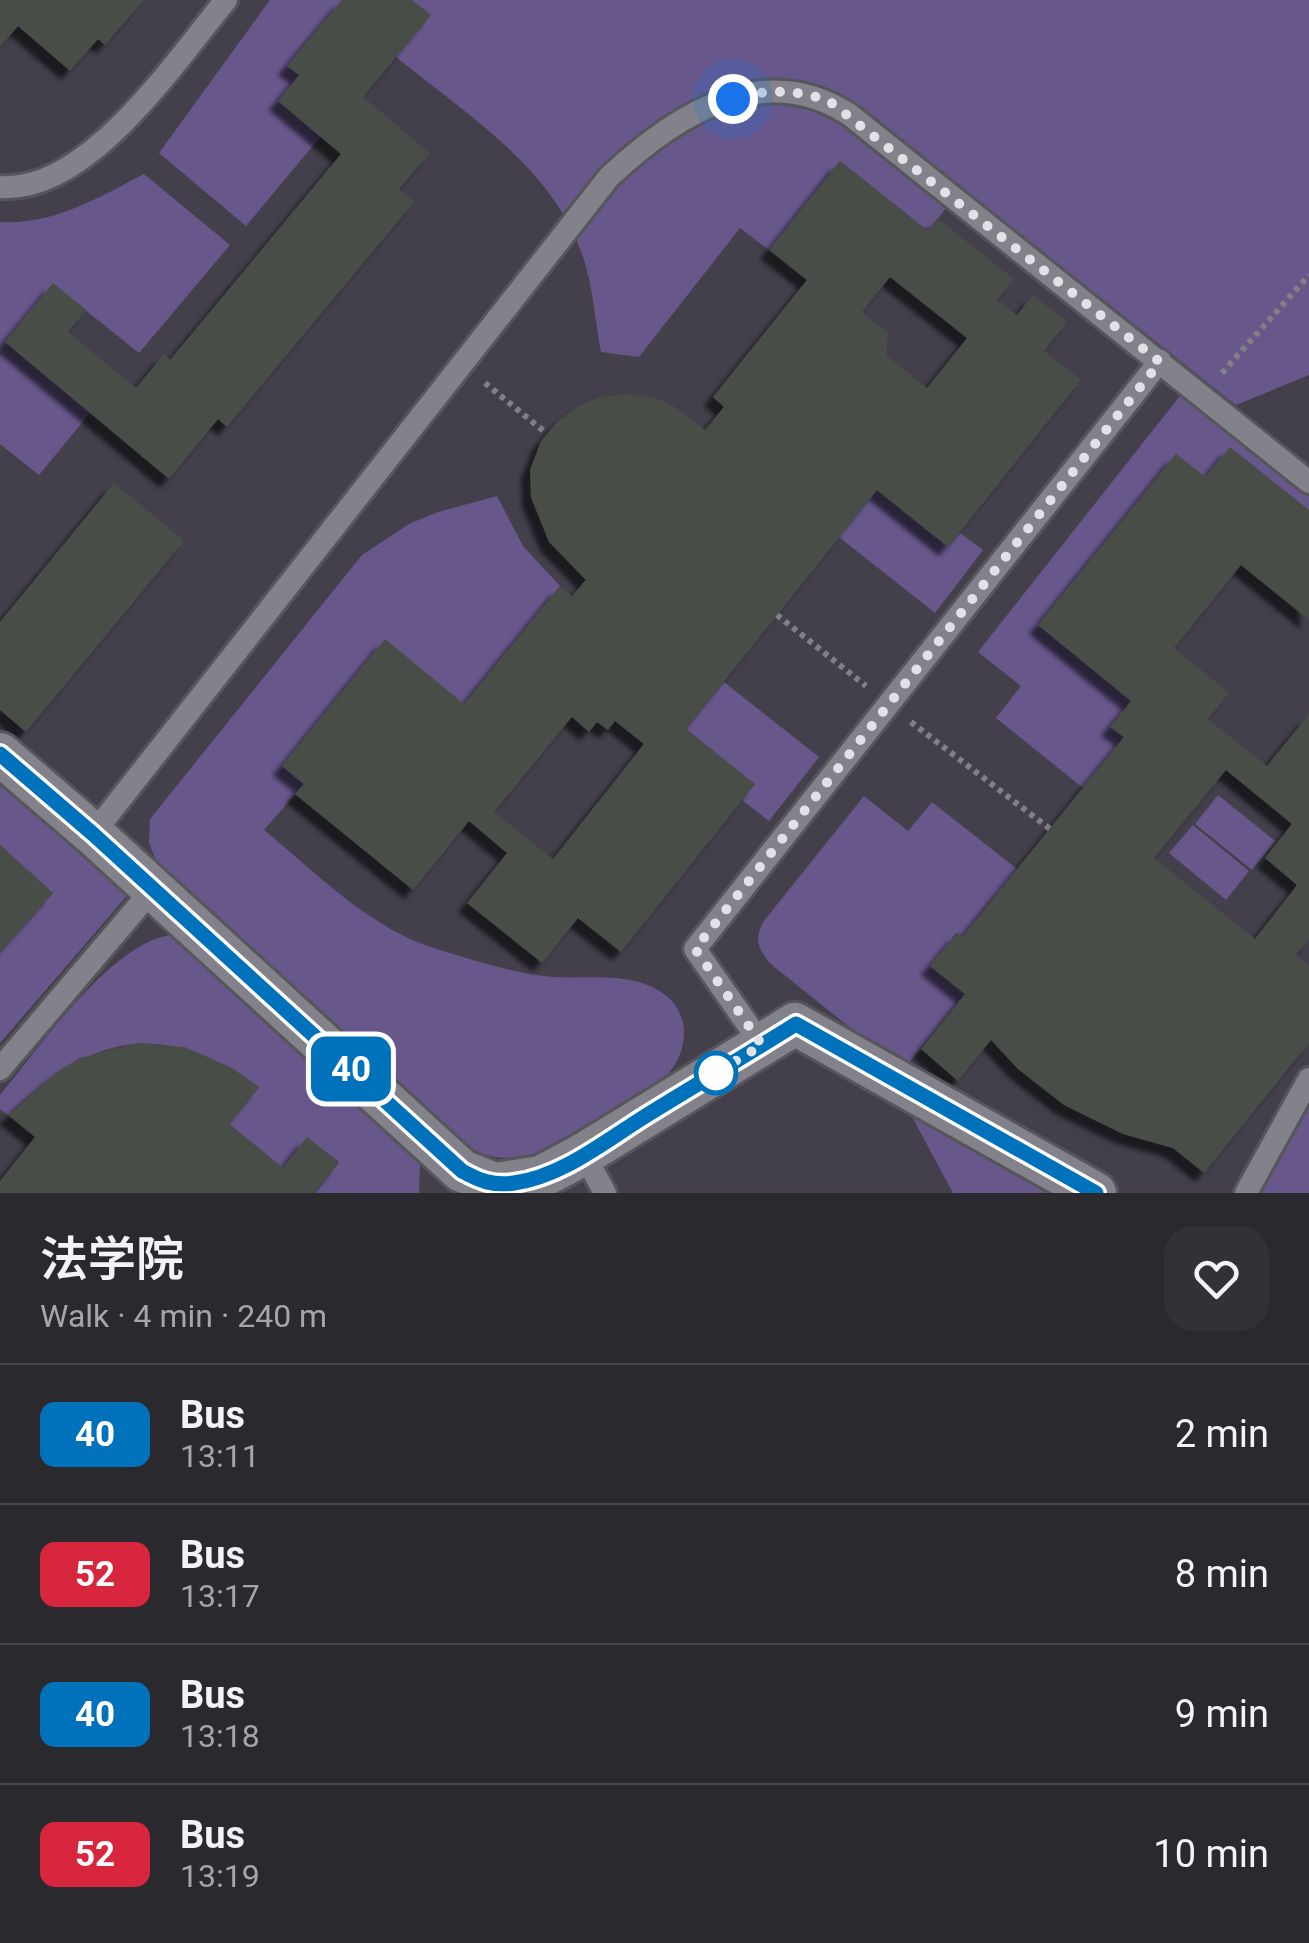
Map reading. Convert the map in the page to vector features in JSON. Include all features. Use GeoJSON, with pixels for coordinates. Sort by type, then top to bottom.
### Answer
{"type":"FeatureCollection","features":[{"type":"Feature","properties":{"kind":"street"},"geometry":{"type":"LineString","coordinates":[[0,754],[153,889],[456,1182],[515,1183],[541,1177],[796,1024],[1096,1193]]}},
{"type":"Feature","properties":{"kind":"lane"},"geometry":{"type":"LineString","coordinates":[[0,187],[47,180],[100,146],[226,0]]}},
{"type":"Feature","properties":{"kind":"lane"},"geometry":{"type":"LineString","coordinates":[[93,834],[610,177],[642,146],[699,111],[752,93],[774,90],[810,95],[829,101],[850,115],[1309,482]]}},
{"type":"Feature","properties":{"kind":"lane"},"geometry":{"type":"LineString","coordinates":[[762,1045],[695,949],[1160,362]]}},
{"type":"Feature","properties":{"kind":"lane"},"geometry":{"type":"LineString","coordinates":[[0,1068],[153,889]]}},
{"type":"Feature","properties":{"kind":"lane"},"geometry":{"type":"LineString","coordinates":[[1246,1193],[1309,1079]]}},
{"type":"Feature","properties":{"kind":"lane"},"geometry":{"type":"LineString","coordinates":[[584,1154],[605,1193]]}},
{"type":"Feature","properties":{"kind":"path"},"geometry":{"type":"LineString","coordinates":[[1201,396],[1309,274]]}},
{"type":"Feature","properties":{"kind":"path"},"geometry":{"type":"LineString","coordinates":[[464,365],[546,433]]}},
{"type":"Feature","properties":{"kind":"shaded area"},"geometry":{"type":"Polygon","coordinates":[[[0,0],[1309,0],[1309,1193],[0,1193],[0,0]]]}},
{"type":"Feature","properties":{"kind":"shaded area"},"geometry":{"type":"Polygon","coordinates":[[[270,0],[342,0],[288,65],[299,75],[321,136],[246,226],[159,153],[270,0]]]}},
{"type":"Feature","properties":{"kind":"shaded area"},"geometry":{"type":"Polygon","coordinates":[[[412,0],[1309,0],[1309,375],[1236,405],[962,188],[928,231],[840,161],[769,250],[740,228],[639,357],[601,352],[582,254],[550,194],[504,144],[396,57],[430,16],[412,0]]]}},
{"type":"Feature","properties":{"kind":"shaded area"},"geometry":{"type":"Polygon","coordinates":[[[144,174],[230,245],[139,353],[53,284],[5,342],[90,413],[39,475],[0,444],[0,222],[57,214],[144,174]]]}},
{"type":"Feature","properties":{"kind":"shaded area"},"geometry":{"type":"Polygon","coordinates":[[[1183,392],[1309,494],[1309,510],[1205,477],[1176,454],[1038,625],[1131,701],[1124,737],[1083,788],[996,718],[1021,686],[978,652],[1183,392]]]}},
{"type":"Feature","properties":{"kind":"shaded area"},"geometry":{"type":"Polygon","coordinates":[[[877,490],[948,547],[960,533],[983,550],[935,613],[839,537],[877,490]]]}},
{"type":"Feature","properties":{"kind":"shaded area"},"geometry":{"type":"Polygon","coordinates":[[[497,496],[523,546],[560,586],[464,704],[385,640],[304,784],[264,830],[368,915],[415,941],[531,974],[636,981],[664,994],[673,1003],[684,1033],[680,1055],[668,1074],[586,1130],[540,1152],[517,1157],[482,1153],[447,1132],[159,868],[149,843],[150,819],[362,555],[409,524],[497,496]]]}},
{"type":"Feature","properties":{"kind":"shaded area"},"geometry":{"type":"Polygon","coordinates":[[[724,682],[819,757],[769,821],[742,800],[754,784],[686,729],[724,682]]]}},
{"type":"Feature","properties":{"kind":"shaded area"},"geometry":{"type":"Polygon","coordinates":[[[0,780],[132,890],[0,1043],[0,952],[53,893],[0,845],[0,780]]]}},
{"type":"Feature","properties":{"kind":"shaded area"},"geometry":{"type":"Polygon","coordinates":[[[1218,795],[1275,841],[1252,870],[1195,824],[1218,795]]]}},
{"type":"Feature","properties":{"kind":"shaded area"},"geometry":{"type":"Polygon","coordinates":[[[864,796],[908,831],[932,802],[1017,869],[962,937],[956,933],[931,966],[965,994],[903,1070],[772,965],[759,945],[763,922],[864,796]]]}},
{"type":"Feature","properties":{"kind":"shaded area"},"geometry":{"type":"Polygon","coordinates":[[[1193,825],[1249,871],[1226,900],[1169,853],[1193,825]]]}},
{"type":"Feature","properties":{"kind":"shaded area"},"geometry":{"type":"Polygon","coordinates":[[[178,935],[415,1148],[420,1162],[419,1193],[315,1193],[339,1162],[307,1138],[283,1168],[229,1124],[259,1087],[223,1065],[190,1051],[158,1044],[98,1052],[68,1067],[8,1115],[0,1109],[0,1095],[80,997],[130,953],[155,939],[178,935]]]}},
{"type":"Feature","properties":{"kind":"shaded area"},"geometry":{"type":"Polygon","coordinates":[[[1309,1102],[1309,1193],[1258,1193],[1309,1102]]]}},
{"type":"Feature","properties":{"kind":"shaded area"},"geometry":{"type":"Polygon","coordinates":[[[910,1113],[1061,1193],[953,1193],[910,1113]]]}},
{"type":"Feature","properties":{"kind":"building"},"geometry":{"type":"Polygon","coordinates":[[[0,0],[144,0],[105,45],[98,39],[70,71],[18,26],[0,47],[0,0]]]}},
{"type":"Feature","properties":{"kind":"building"},"geometry":{"type":"Polygon","coordinates":[[[342,0],[412,0],[431,15],[363,97],[430,153],[399,189],[414,202],[227,427],[218,419],[169,479],[5,342],[53,283],[86,310],[68,332],[136,388],[164,354],[170,360],[341,154],[278,101],[299,75],[287,66],[342,0]]]}},
{"type":"Feature","properties":{"kind":"building"},"geometry":{"type":"Polygon","coordinates":[[[840,161],[928,231],[937,218],[1014,279],[997,300],[1017,315],[1033,295],[1067,322],[1044,351],[1081,380],[948,547],[877,490],[686,729],[755,784],[621,952],[578,918],[542,963],[467,903],[507,853],[469,821],[413,890],[295,794],[304,784],[282,766],[385,639],[464,704],[560,586],[572,596],[586,580],[549,542],[531,497],[530,470],[541,441],[577,407],[600,397],[627,394],[656,398],[705,430],[724,407],[713,397],[807,280],[769,250],[840,161]],[[890,277],[862,312],[888,333],[886,355],[927,388],[967,338],[890,277]],[[572,717],[494,812],[553,859],[644,744],[615,721],[608,730],[597,722],[589,732],[572,717]]]}},
{"type":"Feature","properties":{"kind":"building"},"geometry":{"type":"Polygon","coordinates":[[[1230,447],[1309,510],[1309,620],[1241,565],[1174,648],[1229,693],[1208,719],[1267,766],[1309,714],[1309,939],[1296,955],[1309,966],[1309,1043],[1204,1173],[1173,1148],[1123,1134],[1064,1105],[1018,1069],[991,1040],[958,1081],[921,1049],[965,994],[930,966],[957,933],[962,937],[1124,737],[1110,727],[1131,701],[1038,625],[1176,454],[1205,477],[1230,447]],[[1226,770],[1154,858],[1255,939],[1297,885],[1265,858],[1292,824],[1226,770]]]}},
{"type":"Feature","properties":{"kind":"building"},"geometry":{"type":"Polygon","coordinates":[[[114,483],[184,541],[26,732],[0,710],[0,622],[114,483]]]}},
{"type":"Feature","properties":{"kind":"building"},"geometry":{"type":"Polygon","coordinates":[[[0,845],[53,893],[0,952],[0,845]]]}},
{"type":"Feature","properties":{"kind":"building"},"geometry":{"type":"Polygon","coordinates":[[[138,1043],[185,1047],[232,1068],[259,1087],[229,1124],[283,1168],[307,1137],[339,1163],[314,1193],[0,1193],[0,1181],[35,1137],[8,1115],[54,1074],[80,1058],[138,1043]]]}},
{"type":"Feature","properties":{"kind":"bus line","name":"40"},"geometry":{"type":"LineString","coordinates":[[0,754],[462,1171],[480,1181],[515,1183],[541,1177],[796,1024],[1096,1193]]}},
{"type":"Feature","properties":{"kind":"route"},"geometry":{"type":"LineString","coordinates":[[716,1073],[703,1081],[762,1045],[695,949],[1160,362],[829,101],[792,90],[752,93],[733,99]]}}]}
